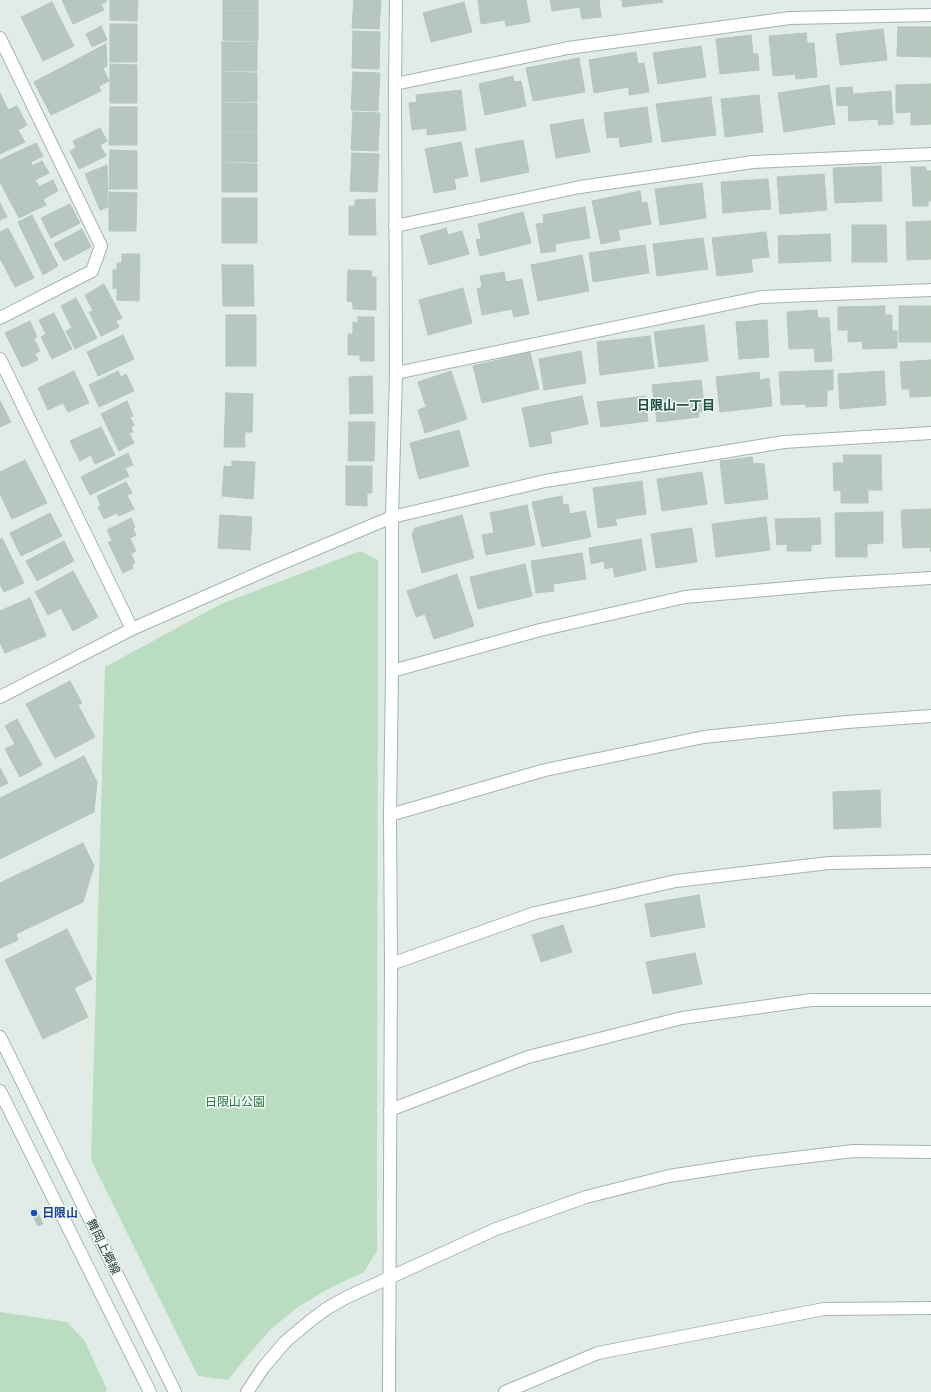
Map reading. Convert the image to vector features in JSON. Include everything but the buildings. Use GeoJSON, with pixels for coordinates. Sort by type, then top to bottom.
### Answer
{"type":"FeatureCollection","features":[{"type":"Feature","properties":{"kind":"street"},"geometry":{"type":"LineString","coordinates":[[389,1392],[391,964],[390,815],[392,517],[396,373],[394,84],[396,0]]}},
{"type":"Feature","properties":{"kind":"street"},"geometry":{"type":"LineString","coordinates":[[394,84],[568,48],[790,18],[931,14]]}},
{"type":"Feature","properties":{"kind":"street"},"geometry":{"type":"LineString","coordinates":[[0,38],[101,246],[92,271],[0,318]]}},
{"type":"Feature","properties":{"kind":"street"},"geometry":{"type":"LineString","coordinates":[[395,226],[580,188],[753,162],[931,154]]}},
{"type":"Feature","properties":{"kind":"street"},"geometry":{"type":"LineString","coordinates":[[396,373],[761,297],[931,290]]}},
{"type":"Feature","properties":{"kind":"street"},"geometry":{"type":"LineString","coordinates":[[0,359],[132,629]]}},
{"type":"Feature","properties":{"kind":"street"},"geometry":{"type":"LineString","coordinates":[[1,694],[132,629],[392,517],[544,481],[776,443],[931,433]]}},
{"type":"Feature","properties":{"kind":"street"},"geometry":{"type":"LineString","coordinates":[[392,671],[540,630],[685,596],[931,578]]}},
{"type":"Feature","properties":{"kind":"street"},"geometry":{"type":"LineString","coordinates":[[390,815],[545,770],[704,737],[847,722],[931,716]]}},
{"type":"Feature","properties":{"kind":"street"},"geometry":{"type":"LineString","coordinates":[[391,964],[535,913],[676,880],[829,863],[931,861]]}},
{"type":"Feature","properties":{"kind":"street"},"geometry":{"type":"LineString","coordinates":[[390,1110],[528,1057],[682,1018],[811,1000],[931,1000]]}},
{"type":"Feature","properties":{"kind":"street","name":"舞岡上郷線"},"geometry":{"type":"LineString","coordinates":[[0,1037],[175,1392]]}},
{"type":"Feature","properties":{"kind":"street","name":"舞岡上郷線"},"geometry":{"type":"LineString","coordinates":[[0,1091],[150,1392]]}},
{"type":"Feature","properties":{"kind":"street"},"geometry":{"type":"LineString","coordinates":[[248,1392],[263,1368],[285,1342],[326,1309],[344,1298],[389,1279],[496,1229],[586,1198],[669,1176],[752,1163],[852,1151],[931,1152]]}},
{"type":"Feature","properties":{"kind":"street"},"geometry":{"type":"LineString","coordinates":[[505,1392],[598,1353],[613,1350],[824,1309],[931,1308]]}},
{"type":"Feature","properties":{"kind":"green space","name":"日限山公園"},"geometry":{"type":"Polygon","coordinates":[[[360,551],[378,560],[377,1251],[364,1272],[328,1289],[298,1307],[271,1329],[228,1380],[198,1376],[91,1160],[105,667],[221,604],[360,551]]]}},
{"type":"Feature","properties":{"kind":"green space"},"geometry":{"type":"Polygon","coordinates":[[[0,1312],[67,1322],[84,1340],[107,1389],[106,1392],[0,1392],[0,1312]]]}},
{"type":"Feature","properties":{"kind":"place","name":"日限山"},"geometry":{"type":"Point","coordinates":[34,1213]}},
{"type":"Feature","properties":{"kind":"district","name":"日限山一丁目"},"geometry":{"type":"Point","coordinates":[676,406]}}]}
